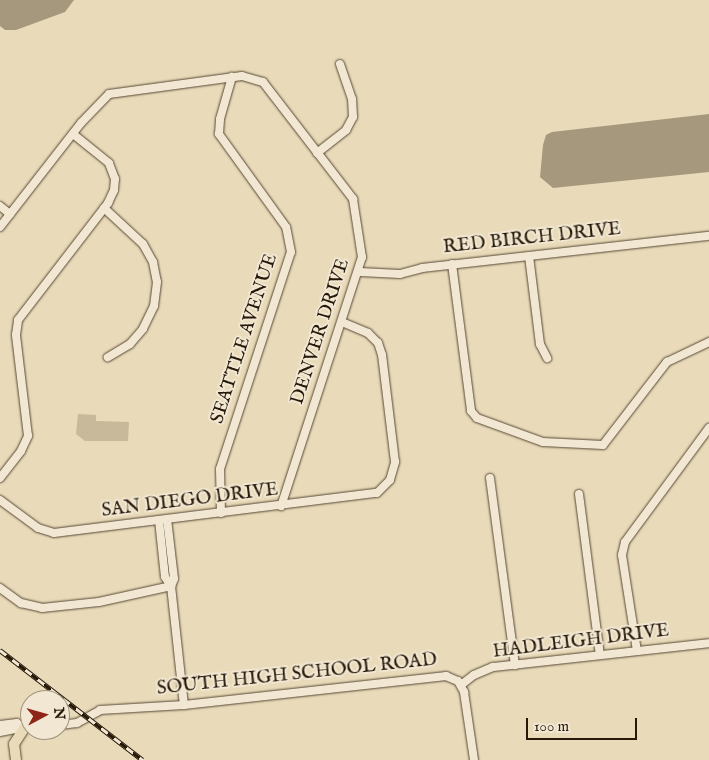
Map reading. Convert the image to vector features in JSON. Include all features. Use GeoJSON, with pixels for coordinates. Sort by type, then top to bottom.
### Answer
{"type":"FeatureCollection","features":[{"type":"Feature","properties":{"kind":"main road"},"geometry":{"type":"LineString","coordinates":[[16,760],[14,744],[20,736]]}},
{"type":"Feature","properties":{"kind":"street"},"geometry":{"type":"LineString","coordinates":[[317,153],[346,130],[353,117],[352,99],[340,64]]}},
{"type":"Feature","properties":{"kind":"street"},"geometry":{"type":"LineString","coordinates":[[0,227],[100,100],[114,92],[232,77]]}},
{"type":"Feature","properties":{"kind":"street","name":"DENVER DRIVE"},"geometry":{"type":"LineString","coordinates":[[232,77],[256,78],[267,87],[317,153],[356,207],[362,257],[360,272],[281,506]]}},
{"type":"Feature","properties":{"kind":"street","name":"SEATTLE AVENUE"},"geometry":{"type":"LineString","coordinates":[[221,513],[220,469],[291,252],[286,227],[219,134],[220,119],[232,77]]}},
{"type":"Feature","properties":{"kind":"street"},"geometry":{"type":"LineString","coordinates":[[0,478],[21,451],[28,436],[16,335],[18,320],[104,208],[115,186],[112,168],[99,152],[73,134]]}},
{"type":"Feature","properties":{"kind":"street"},"geometry":{"type":"LineString","coordinates":[[0,206],[10,214]]}},
{"type":"Feature","properties":{"kind":"street"},"geometry":{"type":"LineString","coordinates":[[104,208],[143,244],[153,262],[157,282],[154,306],[144,328],[130,344],[108,357]]}},
{"type":"Feature","properties":{"kind":"street","name":"RED BIRCH DRIVE"},"geometry":{"type":"LineString","coordinates":[[360,272],[400,274],[452,264],[709,236]]}},
{"type":"Feature","properties":{"kind":"street"},"geometry":{"type":"LineString","coordinates":[[529,256],[540,344],[547,358]]}},
{"type":"Feature","properties":{"kind":"street"},"geometry":{"type":"LineString","coordinates":[[452,264],[471,411],[474,416],[543,442],[600,446],[667,362],[709,342]]}},
{"type":"Feature","properties":{"kind":"street","name":"SAN DIEGO DRIVE"},"geometry":{"type":"LineString","coordinates":[[0,500],[38,528],[52,533],[368,496],[388,483],[395,462],[382,352],[368,333],[342,322]]}},
{"type":"Feature","properties":{"kind":"street"},"geometry":{"type":"LineString","coordinates":[[637,651],[622,556],[624,542],[709,428]]}},
{"type":"Feature","properties":{"kind":"street"},"geometry":{"type":"LineString","coordinates":[[490,478],[514,665]]}},
{"type":"Feature","properties":{"kind":"street"},"geometry":{"type":"LineString","coordinates":[[579,494],[600,655]]}},
{"type":"Feature","properties":{"kind":"street"},"geometry":{"type":"LineString","coordinates":[[167,519],[174,578],[171,586],[184,705]]}},
{"type":"Feature","properties":{"kind":"street"},"geometry":{"type":"LineString","coordinates":[[159,520],[165,577],[171,586]]}},
{"type":"Feature","properties":{"kind":"street"},"geometry":{"type":"LineString","coordinates":[[0,588],[24,604],[42,608],[99,602],[171,586]]}},
{"type":"Feature","properties":{"kind":"street","name":"HADLEIGH DRIVE"},"geometry":{"type":"LineString","coordinates":[[461,685],[487,669],[709,643]]}},
{"type":"Feature","properties":{"kind":"street","name":"SOUTH HIGH SCHOOL ROAD"},"geometry":{"type":"LineString","coordinates":[[70,724],[77,723],[100,710],[184,705],[443,676],[452,678],[461,685],[474,760]]}},
{"type":"Feature","properties":{"kind":"street"},"geometry":{"type":"LineString","coordinates":[[0,725],[20,724]]}},
{"type":"Feature","properties":{"kind":"street"},"geometry":{"type":"LineString","coordinates":[[0,732],[20,728]]}},
{"type":"Feature","properties":{"kind":"shaded area"},"geometry":{"type":"Polygon","coordinates":[[[0,0],[74,0],[65,12],[16,30],[5,30],[0,26],[0,0]]]}},
{"type":"Feature","properties":{"kind":"shaded area"},"geometry":{"type":"Polygon","coordinates":[[[709,114],[709,172],[553,188],[540,177],[543,145],[546,135],[552,132],[709,114]]]}},
{"type":"Feature","properties":{"kind":"shaded area"},"geometry":{"type":"Polygon","coordinates":[[[78,414],[96,415],[96,421],[129,422],[128,441],[85,441],[76,434],[78,414]]]}},
{"type":"Feature","properties":{"kind":"railway"},"geometry":{"type":"LineString","coordinates":[[0,650],[143,760]]}}]}
